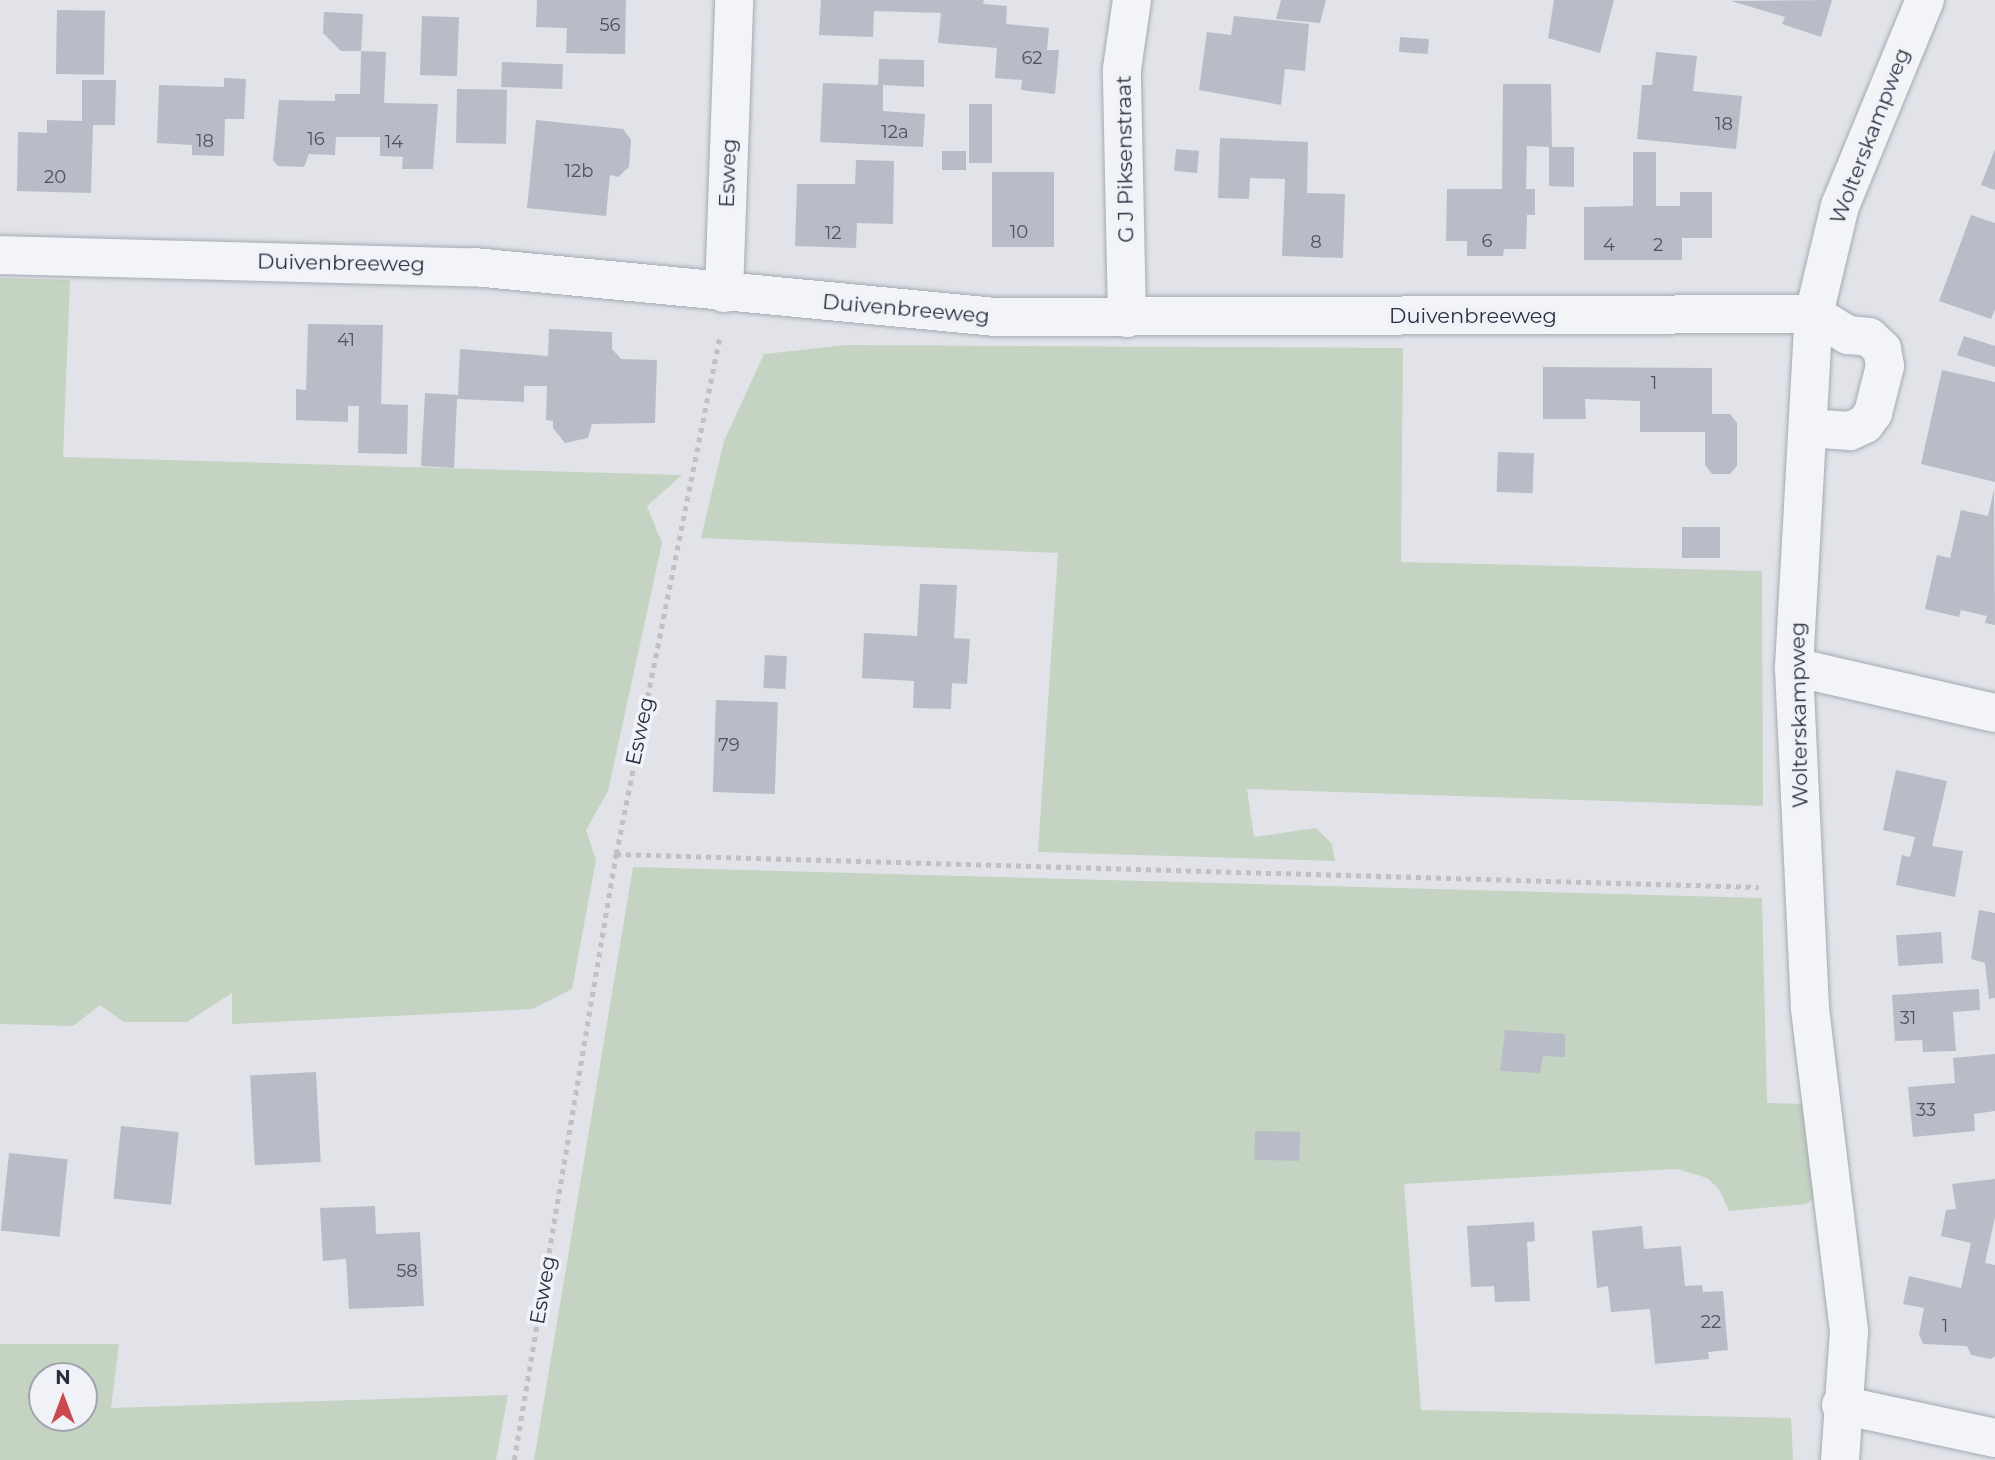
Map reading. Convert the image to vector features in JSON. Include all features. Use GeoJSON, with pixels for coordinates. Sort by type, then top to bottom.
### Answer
{"type":"FeatureCollection","features":[{"type":"Feature","properties":{"kind":"street","name":"Esweg"},"geometry":{"type":"LineString","coordinates":[[724,293],[734,0]]}},
{"type":"Feature","properties":{"kind":"street","name":"G J Piksenstraat"},"geometry":{"type":"LineString","coordinates":[[1127,318],[1122,69],[1132,0]]}},
{"type":"Feature","properties":{"kind":"street","name":"Wolterskampweg"},"geometry":{"type":"LineString","coordinates":[[1840,1460],[1841,1405],[1849,1331],[1810,1008],[1794,667],[1814,313],[1840,206],[1925,0]]}},
{"type":"Feature","properties":{"kind":"street","name":"Duivenbreeweg"},"geometry":{"type":"LineString","coordinates":[[0,255],[474,267],[995,317],[1814,313]]}},
{"type":"Feature","properties":{"kind":"street"},"geometry":{"type":"LineString","coordinates":[[1808,428],[1850,431],[1865,424],[1874,413],[1885,366],[1882,349],[1869,337],[1848,335],[1814,313]]}},
{"type":"Feature","properties":{"kind":"street"},"geometry":{"type":"LineString","coordinates":[[1794,667],[1995,713]]}},
{"type":"Feature","properties":{"kind":"street"},"geometry":{"type":"LineString","coordinates":[[1841,1405],[1995,1438]]}},
{"type":"Feature","properties":{"kind":"path","name":"Esweg"},"geometry":{"type":"LineString","coordinates":[[514,1460],[616,854],[718,359],[724,293]]}},
{"type":"Feature","properties":{"kind":"path"},"geometry":{"type":"LineString","coordinates":[[616,854],[1764,887]]}},
{"type":"Feature","properties":{"kind":"green space"},"geometry":{"type":"Polygon","coordinates":[[[0,278],[70,280],[63,457],[682,475],[647,506],[662,543],[608,791],[586,830],[596,860],[572,989],[533,1009],[232,1024],[232,993],[187,1022],[124,1022],[100,1005],[73,1026],[0,1024],[0,278]]]}},
{"type":"Feature","properties":{"kind":"green space"},"geometry":{"type":"Polygon","coordinates":[[[846,345],[1403,348],[1401,562],[1762,571],[1763,806],[1247,789],[1254,837],[1316,828],[1332,844],[1335,861],[1038,852],[1058,553],[701,538],[724,441],[764,354],[846,345]]]}},
{"type":"Feature","properties":{"kind":"green space"},"geometry":{"type":"Polygon","coordinates":[[[633,867],[1762,898],[1767,1103],[1805,1104],[1817,1195],[1806,1204],[1729,1211],[1719,1189],[1707,1178],[1677,1169],[1404,1184],[1421,1410],[1791,1418],[1793,1460],[534,1460],[633,867]]]}},
{"type":"Feature","properties":{"kind":"green space"},"geometry":{"type":"Polygon","coordinates":[[[0,1344],[119,1344],[111,1408],[508,1395],[496,1460],[0,1460],[0,1344]]]}},
{"type":"Feature","properties":{"kind":"building"},"geometry":{"type":"Polygon","coordinates":[[[537,0],[626,0],[625,54],[566,53],[567,28],[536,27],[537,0]]]}},
{"type":"Feature","properties":{"kind":"building"},"geometry":{"type":"Polygon","coordinates":[[[821,0],[984,0],[983,4],[1007,6],[1006,24],[1049,28],[1047,50],[1059,50],[1055,94],[1021,90],[1022,80],[995,78],[997,48],[938,43],[941,13],[874,11],[873,37],[819,35],[821,0]]]}},
{"type":"Feature","properties":{"kind":"building"},"geometry":{"type":"Polygon","coordinates":[[[1281,0],[1326,0],[1320,23],[1276,19],[1281,0]]]}},
{"type":"Feature","properties":{"kind":"building"},"geometry":{"type":"Polygon","coordinates":[[[1554,0],[1614,0],[1600,53],[1548,38],[1554,0]]]}},
{"type":"Feature","properties":{"kind":"building"},"geometry":{"type":"Polygon","coordinates":[[[1832,0],[1821,37],[1782,24],[1785,17],[1731,1],[1832,0]]]}},
{"type":"Feature","properties":{"kind":"building"},"geometry":{"type":"Polygon","coordinates":[[[57,10],[105,11],[104,75],[56,74],[57,10]]]}},
{"type":"Feature","properties":{"kind":"building"},"geometry":{"type":"Polygon","coordinates":[[[324,12],[363,14],[361,51],[341,51],[323,33],[324,12]]]}},
{"type":"Feature","properties":{"kind":"building"},"geometry":{"type":"Polygon","coordinates":[[[422,16],[459,17],[457,76],[420,75],[422,16]]]}},
{"type":"Feature","properties":{"kind":"building"},"geometry":{"type":"Polygon","coordinates":[[[1234,16],[1309,24],[1305,71],[1285,69],[1281,105],[1199,90],[1207,32],[1231,35],[1234,16]]]}},
{"type":"Feature","properties":{"kind":"building"},"geometry":{"type":"Polygon","coordinates":[[[1400,37],[1429,39],[1428,54],[1399,52],[1400,37]]]}},
{"type":"Feature","properties":{"kind":"building"},"geometry":{"type":"Polygon","coordinates":[[[361,51],[386,52],[384,103],[438,104],[433,169],[402,169],[403,157],[380,156],[380,137],[336,137],[335,155],[309,154],[304,167],[278,166],[273,160],[279,100],[335,101],[335,94],[360,94],[361,51]]]}},
{"type":"Feature","properties":{"kind":"building"},"geometry":{"type":"Polygon","coordinates":[[[1656,52],[1697,56],[1693,91],[1742,96],[1736,149],[1637,139],[1642,85],[1652,85],[1656,52]]]}},
{"type":"Feature","properties":{"kind":"building"},"geometry":{"type":"Polygon","coordinates":[[[879,59],[924,60],[924,87],[883,85],[883,111],[925,114],[923,147],[820,142],[823,83],[878,85],[879,59]]]}},
{"type":"Feature","properties":{"kind":"building"},"geometry":{"type":"Polygon","coordinates":[[[502,62],[563,64],[562,89],[501,87],[502,62]]]}},
{"type":"Feature","properties":{"kind":"building"},"geometry":{"type":"Polygon","coordinates":[[[224,78],[246,79],[244,119],[225,119],[224,156],[192,155],[192,145],[157,143],[159,85],[224,87],[224,78]]]}},
{"type":"Feature","properties":{"kind":"building"},"geometry":{"type":"Polygon","coordinates":[[[82,80],[116,80],[115,125],[93,125],[91,193],[17,191],[18,132],[47,133],[47,120],[82,121],[82,80]]]}},
{"type":"Feature","properties":{"kind":"building"},"geometry":{"type":"Polygon","coordinates":[[[1503,84],[1551,84],[1552,147],[1574,147],[1574,187],[1549,186],[1549,147],[1527,146],[1526,189],[1535,189],[1535,215],[1527,215],[1526,249],[1504,249],[1503,256],[1467,256],[1467,241],[1446,241],[1447,189],[1502,189],[1503,84]]]}},
{"type":"Feature","properties":{"kind":"building"},"geometry":{"type":"Polygon","coordinates":[[[457,89],[507,90],[506,144],[456,143],[457,89]]]}},
{"type":"Feature","properties":{"kind":"building"},"geometry":{"type":"Polygon","coordinates":[[[969,104],[992,104],[992,163],[969,163],[969,104]]]}},
{"type":"Feature","properties":{"kind":"building"},"geometry":{"type":"Polygon","coordinates":[[[536,120],[623,129],[631,140],[629,167],[618,177],[610,175],[606,216],[527,208],[536,120]]]}},
{"type":"Feature","properties":{"kind":"building"},"geometry":{"type":"Polygon","coordinates":[[[1220,138],[1308,142],[1307,193],[1345,194],[1343,258],[1282,256],[1285,179],[1250,178],[1249,199],[1218,198],[1220,138]]]}},
{"type":"Feature","properties":{"kind":"building"},"geometry":{"type":"Polygon","coordinates":[[[1176,149],[1199,151],[1197,173],[1174,171],[1176,149]]]}},
{"type":"Feature","properties":{"kind":"building"},"geometry":{"type":"Polygon","coordinates":[[[1995,149],[1995,190],[1981,185],[1995,149]]]}},
{"type":"Feature","properties":{"kind":"building"},"geometry":{"type":"Polygon","coordinates":[[[942,151],[966,151],[966,170],[942,170],[942,151]]]}},
{"type":"Feature","properties":{"kind":"building"},"geometry":{"type":"Polygon","coordinates":[[[1633,152],[1656,152],[1656,206],[1680,206],[1680,192],[1712,192],[1712,238],[1682,238],[1682,260],[1584,260],[1584,207],[1633,206],[1633,152]]]}},
{"type":"Feature","properties":{"kind":"building"},"geometry":{"type":"Polygon","coordinates":[[[856,160],[894,161],[893,224],[857,223],[856,248],[795,246],[797,184],[855,184],[856,160]]]}},
{"type":"Feature","properties":{"kind":"building"},"geometry":{"type":"Polygon","coordinates":[[[992,172],[1054,172],[1054,247],[992,247],[992,172]]]}},
{"type":"Feature","properties":{"kind":"building"},"geometry":{"type":"Polygon","coordinates":[[[1971,215],[1995,223],[1995,309],[1991,319],[1939,301],[1971,215]]]}},
{"type":"Feature","properties":{"kind":"building"},"geometry":{"type":"Polygon","coordinates":[[[308,324],[383,325],[381,404],[408,405],[407,454],[358,453],[359,406],[348,406],[348,422],[296,420],[296,389],[306,390],[308,324]]]}},
{"type":"Feature","properties":{"kind":"building"},"geometry":{"type":"Polygon","coordinates":[[[549,329],[612,332],[612,349],[621,359],[657,360],[655,423],[592,424],[588,438],[565,443],[553,428],[553,421],[546,420],[547,386],[524,386],[524,402],[457,399],[454,468],[421,466],[425,393],[458,395],[460,349],[548,356],[549,329]]]}},
{"type":"Feature","properties":{"kind":"building"},"geometry":{"type":"Polygon","coordinates":[[[1964,336],[1995,346],[1995,367],[1957,355],[1964,336]]]}},
{"type":"Feature","properties":{"kind":"building"},"geometry":{"type":"Polygon","coordinates":[[[1543,367],[1712,368],[1712,414],[1730,414],[1737,423],[1737,466],[1730,474],[1712,474],[1705,465],[1705,432],[1640,432],[1640,401],[1585,399],[1586,419],[1543,419],[1543,367]]]}},
{"type":"Feature","properties":{"kind":"building"},"geometry":{"type":"Polygon","coordinates":[[[1942,370],[1995,382],[1995,482],[1921,464],[1942,370]]]}},
{"type":"Feature","properties":{"kind":"building"},"geometry":{"type":"Polygon","coordinates":[[[1498,452],[1534,453],[1533,493],[1497,492],[1498,452]]]}},
{"type":"Feature","properties":{"kind":"building"},"geometry":{"type":"Polygon","coordinates":[[[1994,490],[1995,625],[1985,623],[1987,616],[1961,610],[1959,617],[1925,609],[1937,555],[1950,558],[1961,510],[1988,516],[1994,490]]]}},
{"type":"Feature","properties":{"kind":"building"},"geometry":{"type":"Polygon","coordinates":[[[1682,527],[1720,527],[1720,558],[1682,558],[1682,527]]]}},
{"type":"Feature","properties":{"kind":"building"},"geometry":{"type":"Polygon","coordinates":[[[920,584],[957,585],[954,638],[970,639],[967,684],[952,683],[951,709],[913,708],[914,681],[862,678],[864,633],[917,636],[920,584]]]}},
{"type":"Feature","properties":{"kind":"building"},"geometry":{"type":"Polygon","coordinates":[[[765,655],[787,656],[785,689],[763,688],[765,655]]]}},
{"type":"Feature","properties":{"kind":"building"},"geometry":{"type":"Polygon","coordinates":[[[716,700],[778,702],[775,794],[713,792],[716,700]]]}},
{"type":"Feature","properties":{"kind":"building"},"geometry":{"type":"Polygon","coordinates":[[[1896,770],[1947,781],[1932,846],[1963,851],[1955,897],[1896,885],[1902,855],[1910,857],[1915,837],[1883,830],[1896,770]]]}},
{"type":"Feature","properties":{"kind":"building"},"geometry":{"type":"Polygon","coordinates":[[[1979,910],[1995,913],[1995,998],[1989,999],[1985,963],[1971,959],[1979,910]]]}},
{"type":"Feature","properties":{"kind":"building"},"geometry":{"type":"Polygon","coordinates":[[[1941,932],[1943,963],[1898,966],[1896,935],[1941,932]]]}},
{"type":"Feature","properties":{"kind":"building"},"geometry":{"type":"Polygon","coordinates":[[[1979,989],[1980,1010],[1953,1012],[1956,1051],[1923,1052],[1922,1040],[1895,1041],[1892,995],[1979,989]]]}},
{"type":"Feature","properties":{"kind":"building"},"geometry":{"type":"Polygon","coordinates":[[[1505,1030],[1565,1034],[1565,1057],[1543,1056],[1540,1073],[1500,1071],[1505,1030]]]}},
{"type":"Feature","properties":{"kind":"building"},"geometry":{"type":"Polygon","coordinates":[[[1995,1054],[1995,1111],[1974,1114],[1975,1131],[1913,1137],[1908,1087],[1955,1083],[1953,1058],[1995,1054]]]}},
{"type":"Feature","properties":{"kind":"building"},"geometry":{"type":"Polygon","coordinates":[[[316,1072],[321,1162],[255,1165],[250,1075],[316,1072]]]}},
{"type":"Feature","properties":{"kind":"building"},"geometry":{"type":"Polygon","coordinates":[[[121,1126],[179,1132],[171,1205],[113,1199],[121,1126]]]}},
{"type":"Feature","properties":{"kind":"building"},"geometry":{"type":"Polygon","coordinates":[[[1255,1131],[1300,1132],[1299,1161],[1254,1160],[1255,1131]]]}},
{"type":"Feature","properties":{"kind":"building"},"geometry":{"type":"Polygon","coordinates":[[[9,1153],[68,1159],[60,1237],[1,1231],[9,1153]]]}},
{"type":"Feature","properties":{"kind":"building"},"geometry":{"type":"Polygon","coordinates":[[[1995,1179],[1995,1217],[1985,1263],[1995,1265],[1995,1356],[1991,1359],[1971,1355],[1967,1346],[1923,1344],[1919,1334],[1924,1308],[1903,1304],[1909,1276],[1961,1288],[1971,1243],[1941,1236],[1946,1210],[1956,1209],[1952,1184],[1995,1179]]]}},
{"type":"Feature","properties":{"kind":"building"},"geometry":{"type":"Polygon","coordinates":[[[375,1206],[376,1234],[420,1232],[424,1306],[349,1309],[346,1259],[323,1261],[320,1208],[375,1206]]]}},
{"type":"Feature","properties":{"kind":"building"},"geometry":{"type":"Polygon","coordinates":[[[1534,1222],[1535,1241],[1527,1242],[1530,1301],[1495,1302],[1494,1286],[1471,1287],[1467,1226],[1534,1222]]]}},
{"type":"Feature","properties":{"kind":"building"},"geometry":{"type":"Polygon","coordinates":[[[1642,1226],[1644,1249],[1681,1246],[1685,1286],[1702,1285],[1703,1292],[1723,1291],[1728,1350],[1708,1352],[1709,1359],[1655,1364],[1650,1309],[1611,1312],[1608,1286],[1597,1288],[1592,1231],[1642,1226]]]}}]}
